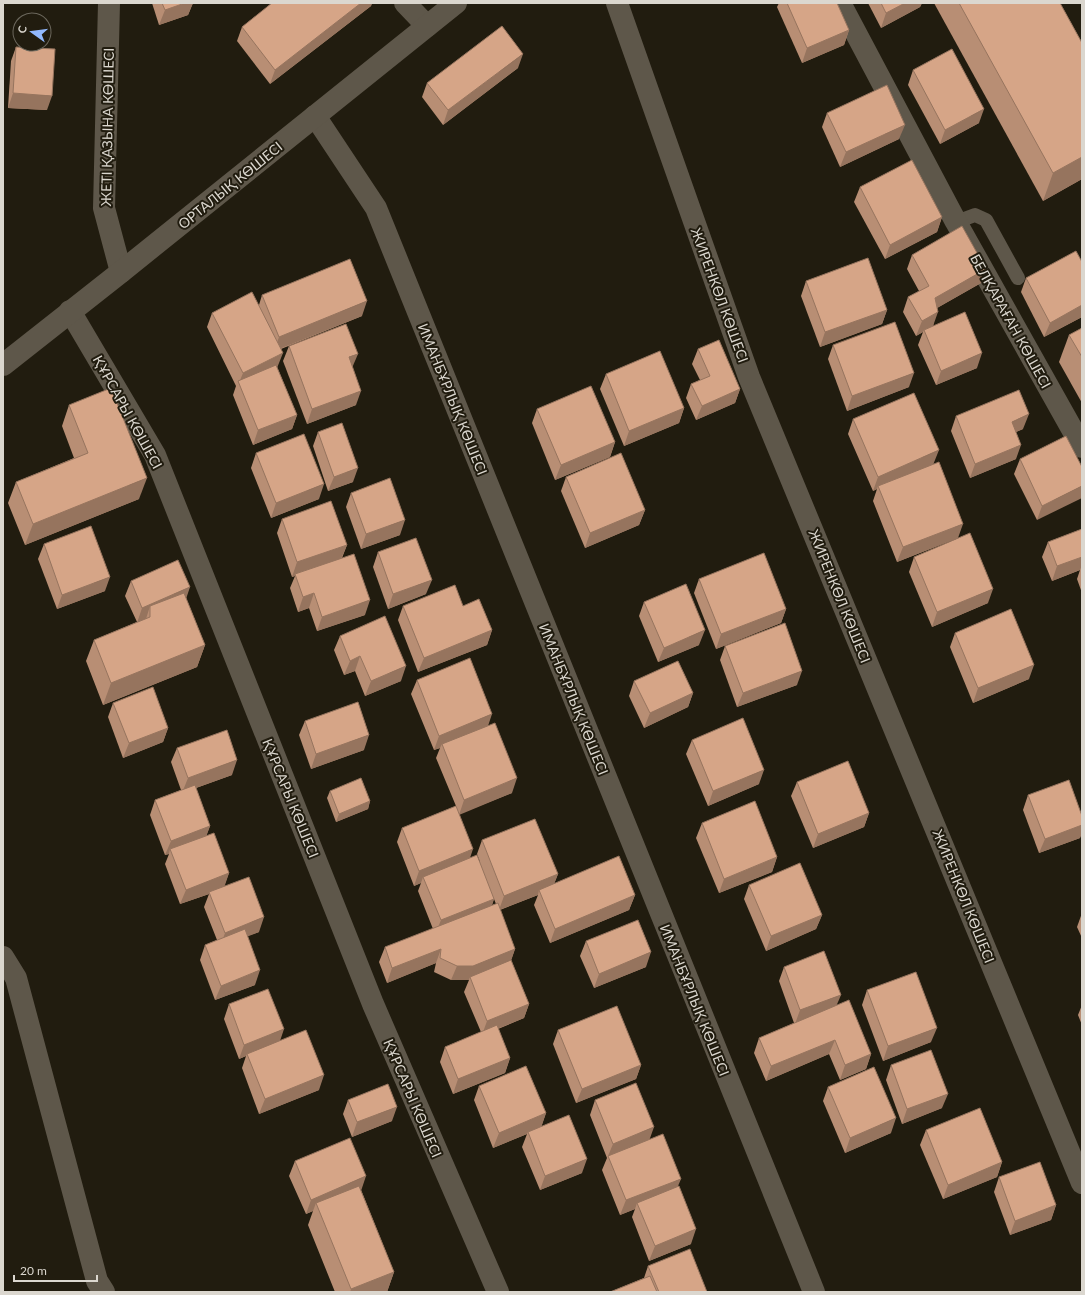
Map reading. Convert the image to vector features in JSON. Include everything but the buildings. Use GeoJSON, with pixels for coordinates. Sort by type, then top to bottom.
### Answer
{"type":"FeatureCollection","features":[{"type":"Feature","properties":{"kind":"street","name":"ЖЕТІ ҚАЗЫНА КӨШЕСІ"},"geometry":{"type":"LineString","coordinates":[[109,3],[104,208],[121,272]]}},
{"type":"Feature","properties":{"kind":"street"},"geometry":{"type":"LineString","coordinates":[[405,3],[427,26]]}},
{"type":"Feature","properties":{"kind":"street","name":"ОРТАЛЫҚ КӨШЕСІ"},"geometry":{"type":"LineString","coordinates":[[3,365],[456,3]]}},
{"type":"Feature","properties":{"kind":"street","name":"ЖИРЕНКӨЛ КӨШЕСІ"},"geometry":{"type":"LineString","coordinates":[[617,3],[749,377],[1082,1183]]}},
{"type":"Feature","properties":{"kind":"street","name":"БЕЛҚАРАҒАН КӨШЕСІ"},"geometry":{"type":"LineString","coordinates":[[840,3],[956,222],[1082,448]]}},
{"type":"Feature","properties":{"kind":"street","name":"ИМАНБҰРЛЫҚ КӨШЕСІ"},"geometry":{"type":"LineString","coordinates":[[315,116],[376,208],[814,1292]]}},
{"type":"Feature","properties":{"kind":"street","name":"ҚҰРСАРЫ КӨШЕСІ"},"geometry":{"type":"LineString","coordinates":[[70,311],[155,455],[373,1004],[498,1292]]}},
{"type":"Feature","properties":{"kind":"street"},"geometry":{"type":"LineString","coordinates":[[3,957],[16,978],[97,1281],[104,1292]]}},
{"type":"Feature","properties":{"kind":"lane"},"geometry":{"type":"LineString","coordinates":[[956,222],[975,215],[986,220],[1018,278]]}}]}
